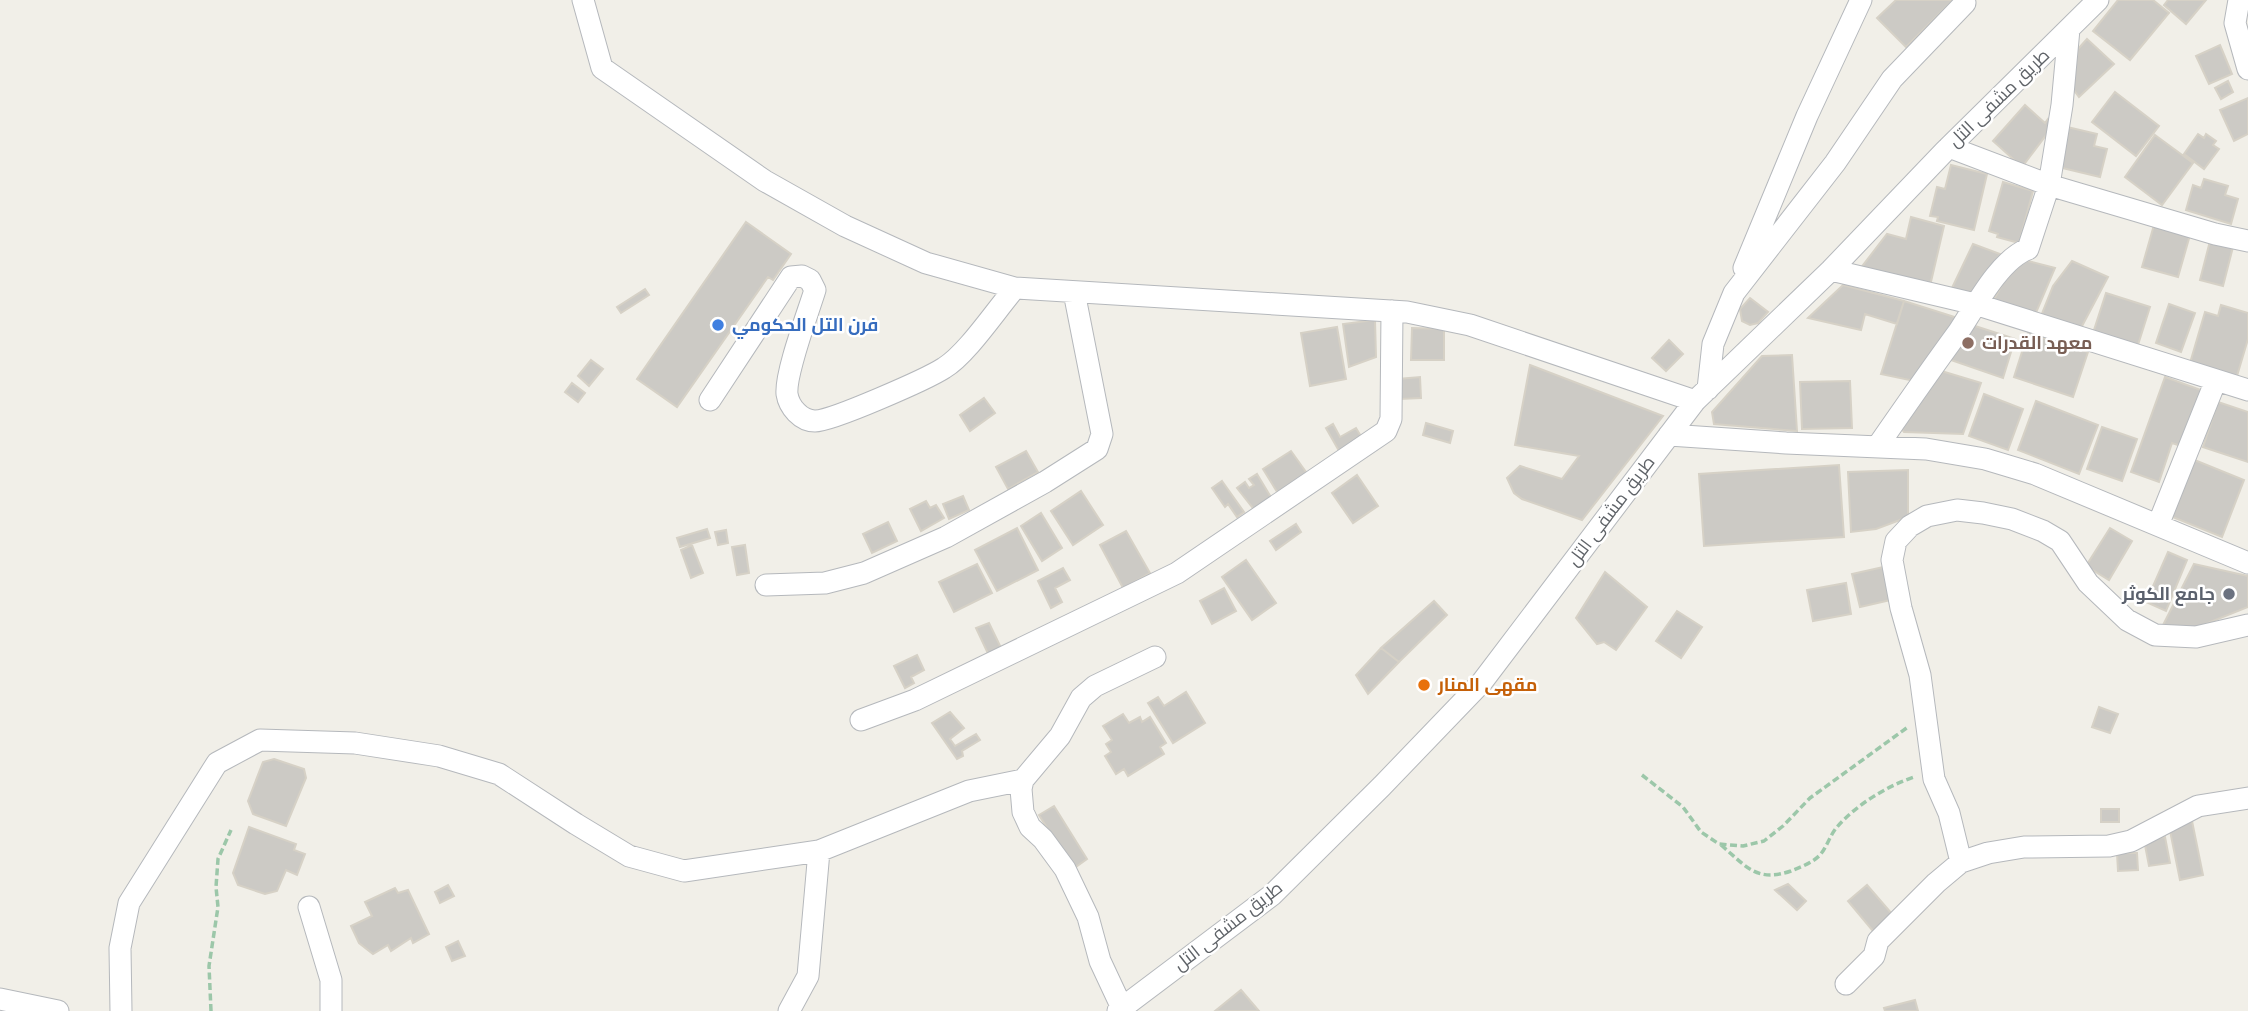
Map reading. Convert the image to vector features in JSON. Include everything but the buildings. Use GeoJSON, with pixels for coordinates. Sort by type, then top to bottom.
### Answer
{"type":"FeatureCollection","features":[{"type":"Feature","properties":{"kind":"street"},"geometry":{"type":"LineString","coordinates":[[583,0],[602,68],[765,181],[845,226],[926,263],[1014,288],[1407,312],[1470,325],[1701,395],[1713,344],[1807,116],[1861,0]]}},
{"type":"Feature","properties":{"kind":"street","name":"طريق مشفى التل"},"geometry":{"type":"LineString","coordinates":[[1120,1009],[1272,895],[1464,701],[1482,682],[1701,395],[1831,270],[1949,147],[2098,0]]}},
{"type":"Feature","properties":{"kind":"street"},"geometry":{"type":"LineString","coordinates":[[1734,293],[1835,163],[1892,79],[1965,3]]}},
{"type":"Feature","properties":{"kind":"street"},"geometry":{"type":"LineString","coordinates":[[2241,10],[2235,23],[2248,69]]}},
{"type":"Feature","properties":{"kind":"street"},"geometry":{"type":"LineString","coordinates":[[1877,447],[1975,304],[2016,254],[2028,250],[2049,185],[2062,105],[2069,29]]}},
{"type":"Feature","properties":{"kind":"street"},"geometry":{"type":"LineString","coordinates":[[1949,147],[2049,185],[2248,241]]}},
{"type":"Feature","properties":{"kind":"street"},"geometry":{"type":"LineString","coordinates":[[1831,270],[1975,304],[2248,390]]}},
{"type":"Feature","properties":{"kind":"street"},"geometry":{"type":"LineString","coordinates":[[710,400],[791,277],[802,276],[810,279],[815,290],[788,378],[787,394],[793,409],[804,419],[816,421],[838,416],[945,368],[960,354],[1014,288]]}},
{"type":"Feature","properties":{"kind":"street"},"geometry":{"type":"LineString","coordinates":[[766,585],[825,583],[864,573],[946,537],[1045,482],[1097,449],[1102,434],[1074,292]]}},
{"type":"Feature","properties":{"kind":"street"},"geometry":{"type":"LineString","coordinates":[[861,720],[915,701],[1177,573],[1386,431],[1391,419],[1392,311]]}},
{"type":"Feature","properties":{"kind":"street"},"geometry":{"type":"LineString","coordinates":[[2158,525],[2216,380]]}},
{"type":"Feature","properties":{"kind":"street"},"geometry":{"type":"LineString","coordinates":[[1669,435],[1926,449],[1985,459],[2035,474],[2240,562],[2248,563]]}},
{"type":"Feature","properties":{"kind":"street"},"geometry":{"type":"LineString","coordinates":[[1961,862],[1949,813],[1934,775],[1920,675],[1892,560],[1896,541],[1910,526],[1927,516],[1957,510],[2012,520],[2043,531],[2060,541],[2088,583],[2127,620],[2155,635],[2196,637],[2248,625]]}},
{"type":"Feature","properties":{"kind":"street"},"geometry":{"type":"LineString","coordinates":[[1120,1009],[1100,961],[1088,917],[1065,869],[1043,839],[1030,827],[1023,812],[1021,789],[1023,779],[1060,736],[1081,698],[1095,687],[1155,657]]}},
{"type":"Feature","properties":{"kind":"street"},"geometry":{"type":"LineString","coordinates":[[121,1011],[120,948],[129,903],[218,763],[260,740],[355,743],[439,756],[499,774],[629,856],[684,871],[819,852],[969,791],[1023,779]]}},
{"type":"Feature","properties":{"kind":"street"},"geometry":{"type":"LineString","coordinates":[[1846,984],[1874,956],[1878,941],[1961,862],[2024,846],[2109,846],[2131,841],[2198,806],[2248,798]]}},
{"type":"Feature","properties":{"kind":"street"},"geometry":{"type":"LineString","coordinates":[[789,1011],[808,976],[819,852]]}},
{"type":"Feature","properties":{"kind":"street"},"geometry":{"type":"LineString","coordinates":[[309,907],[331,980],[331,1011]]}},
{"type":"Feature","properties":{"kind":"street"},"geometry":{"type":"LineString","coordinates":[[0,999],[58,1011]]}},
{"type":"Feature","properties":{"kind":"path"},"geometry":{"type":"LineString","coordinates":[[1719,844],[1743,846],[1764,841],[1810,798],[1906,728],[1926,722]]}},
{"type":"Feature","properties":{"kind":"path"},"geometry":{"type":"LineString","coordinates":[[1642,775],[1682,807],[1701,832],[1751,870],[1773,877],[1802,867],[1821,854],[1837,828],[1860,806],[1899,782],[1921,775],[1934,775]]}},
{"type":"Feature","properties":{"kind":"path"},"geometry":{"type":"LineString","coordinates":[[211,1011],[209,966],[218,907],[218,859],[231,830]]}},
{"type":"Feature","properties":{"kind":"place","name":"فرن التل الحكومي"},"geometry":{"type":"Point","coordinates":[718,325]}},
{"type":"Feature","properties":{"kind":"place","name":"معهد القدرات"},"geometry":{"type":"Point","coordinates":[1968,343]}},
{"type":"Feature","properties":{"kind":"place","name":"جامع الكوثر"},"geometry":{"type":"Point","coordinates":[2229,594]}},
{"type":"Feature","properties":{"kind":"place","name":"مقهى المنار"},"geometry":{"type":"Point","coordinates":[1424,685]}}]}
